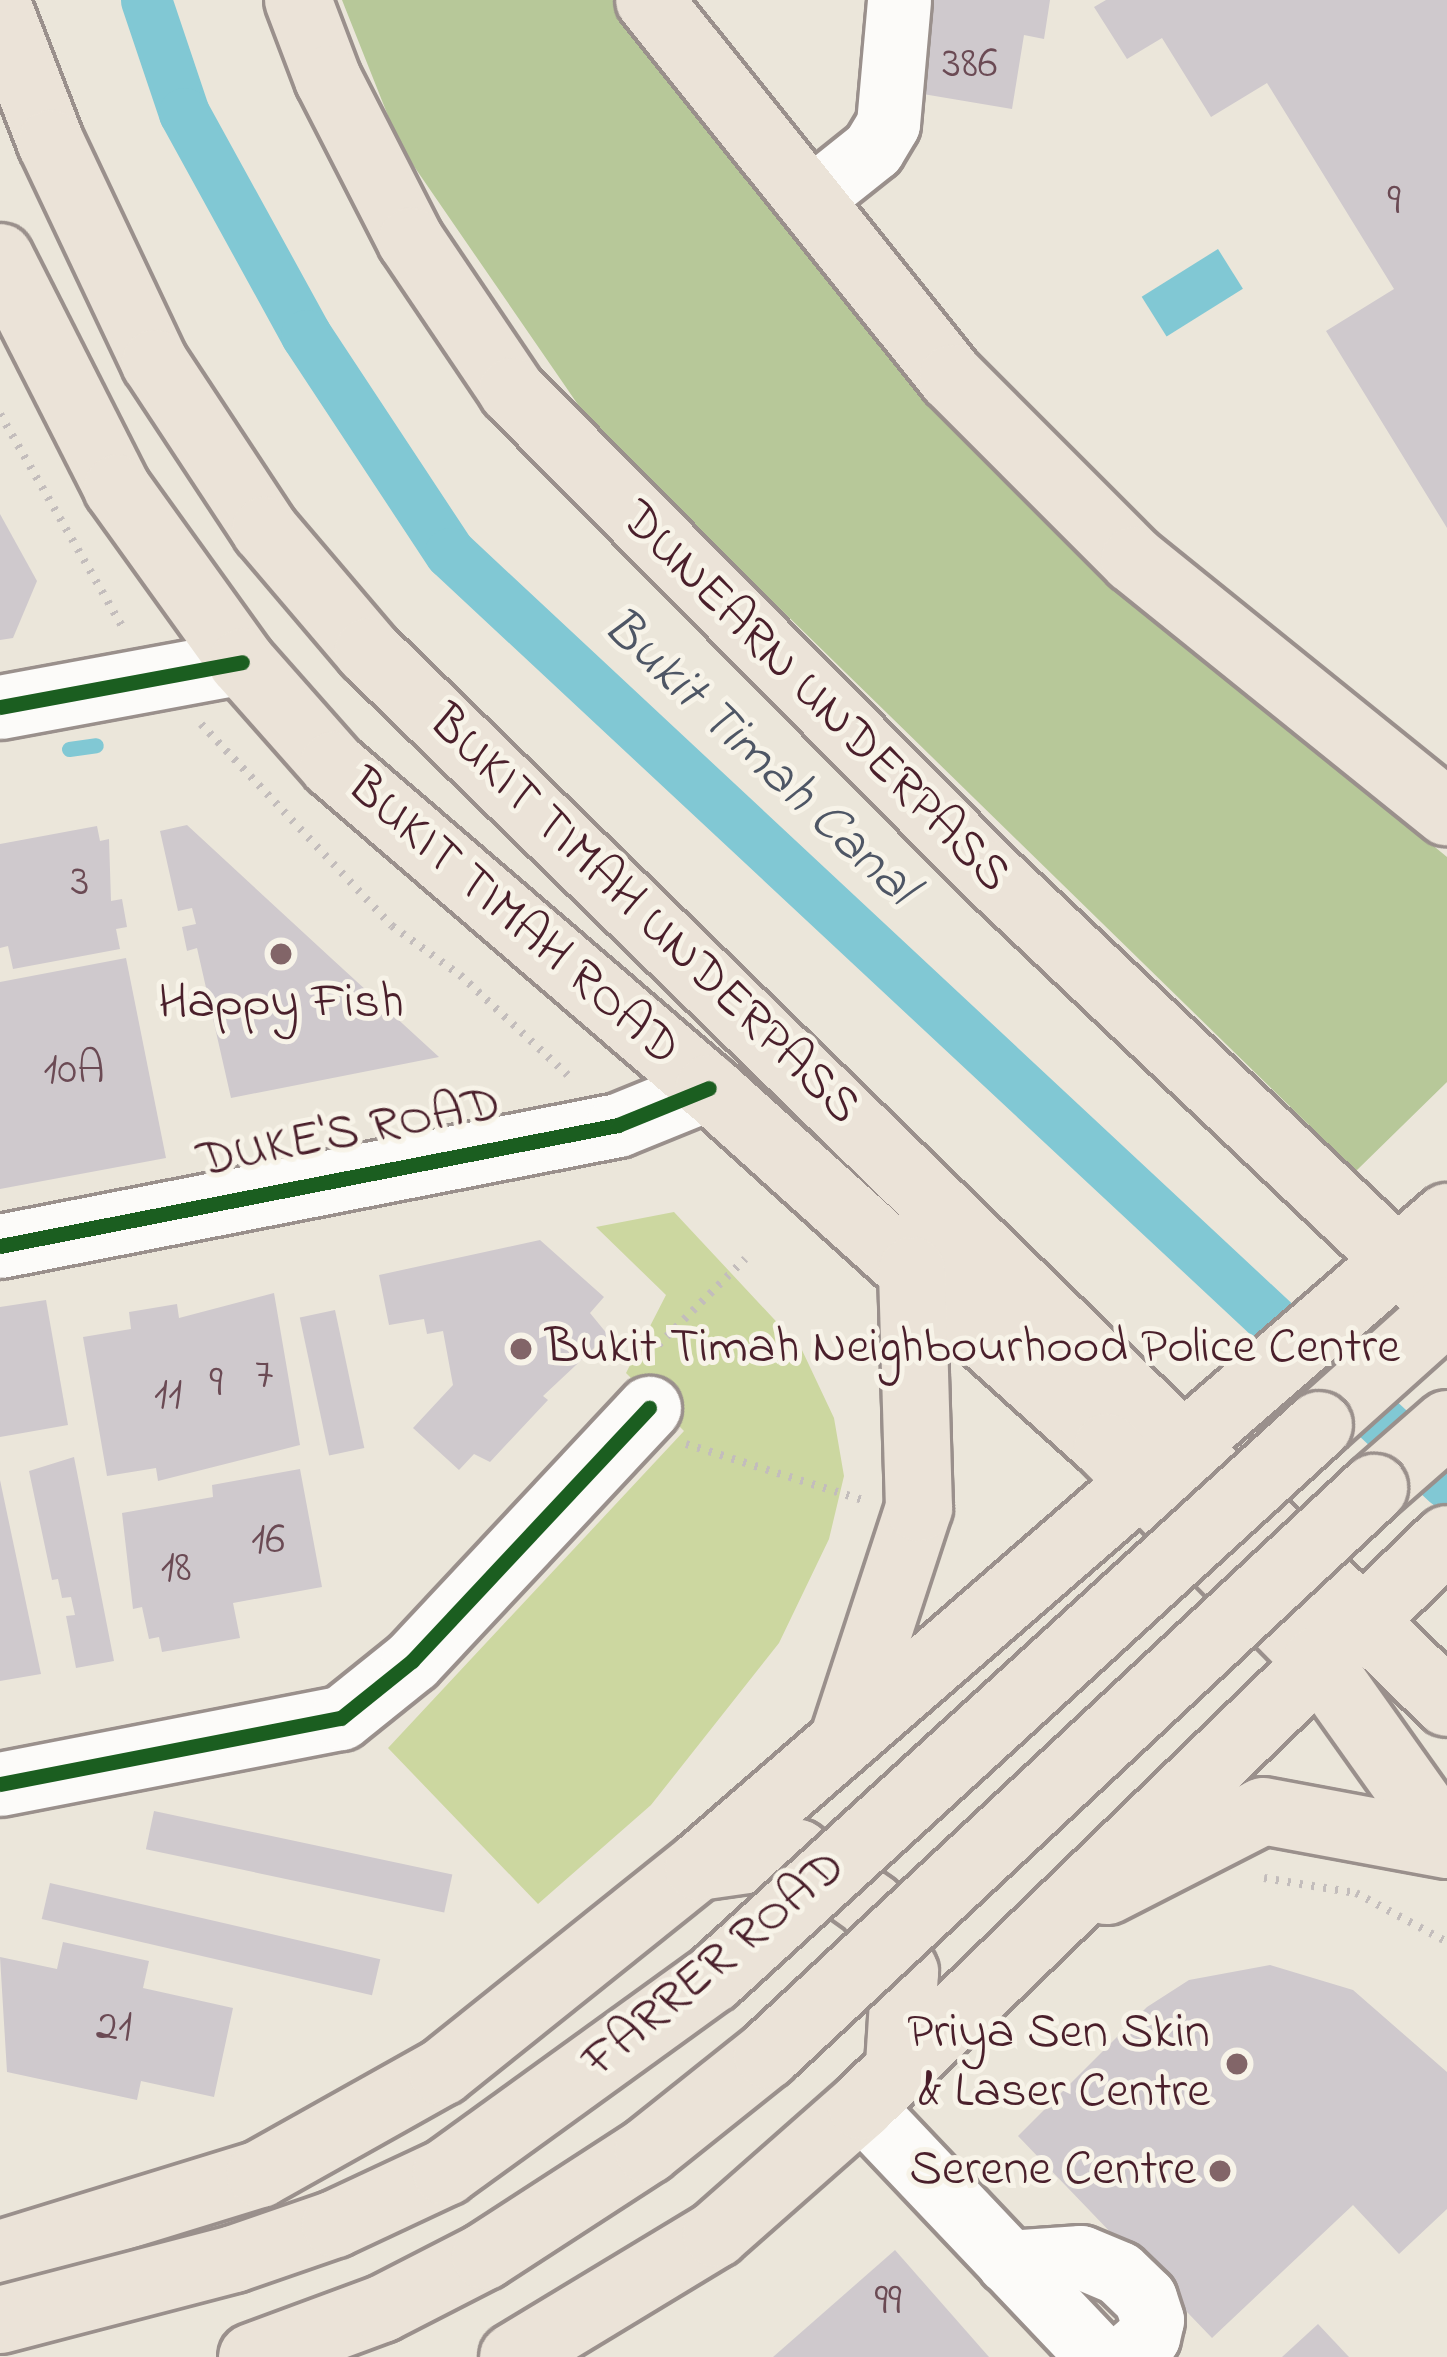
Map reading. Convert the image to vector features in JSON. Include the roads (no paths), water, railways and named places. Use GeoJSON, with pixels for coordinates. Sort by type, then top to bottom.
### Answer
{"type":"FeatureCollection","features":[{"type":"Feature","properties":{"kind":"highway","name":"DUNEARN UNDERPASS"},"geometry":{"type":"LineString","coordinates":[[298,0],[328,79],[411,242],[512,392],[990,874],[1447,1308]]}},
{"type":"Feature","properties":{"kind":"highway"},"geometry":{"type":"LineString","coordinates":[[650,0],[952,378],[1134,560],[1447,813]]}},
{"type":"Feature","properties":{"kind":"highway","name":"BUKIT TIMAH UNDERPASS"},"geometry":{"type":"LineString","coordinates":[[0,11],[51,143],[155,363],[265,530],[368,651],[1447,1702]]}},
{"type":"Feature","properties":{"kind":"highway","name":"BUKIT TIMAH ROAD"},"geometry":{"type":"LineString","coordinates":[[2,273],[117,488],[242,662],[333,765],[709,1088],[912,1270],[1141,1486],[1317,1660],[1447,1844]]}},
{"type":"Feature","properties":{"kind":"highway"},"geometry":{"type":"LineString","coordinates":[[1294,688],[1447,762]]}},
{"type":"Feature","properties":{"kind":"highway"},"geometry":{"type":"LineString","coordinates":[[0,2254],[260,2174],[442,2072],[698,1867],[1447,1217]]}},
{"type":"Feature","properties":{"kind":"highway"},"geometry":{"type":"LineString","coordinates":[[842,1741],[919,1508],[912,1270]]}},
{"type":"Feature","properties":{"kind":"highway","name":"FARRER ROAD"},"geometry":{"type":"LineString","coordinates":[[0,2320],[234,2259],[335,2224],[446,2172],[713,1979],[1447,1308]]}},
{"type":"Feature","properties":{"kind":"highway","name":"FARRER ROAD"},"geometry":{"type":"LineString","coordinates":[[252,2357],[382,2309],[485,2256],[648,2150],[767,2055],[1447,1424]]}},
{"type":"Feature","properties":{"kind":"highway"},"geometry":{"type":"LineString","coordinates":[[513,2357],[716,2234],[880,2086],[1447,1539]]}},
{"type":"Feature","properties":{"kind":"highway"},"geometry":{"type":"LineString","coordinates":[[1057,1917],[1263,1810],[1447,1844]]}},
{"type":"Feature","properties":{"kind":"highway"},"geometry":{"type":"LineString","coordinates":[[698,1867],[798,1853],[872,1906],[905,1972],[880,2086]]}},
{"type":"Feature","properties":{"kind":"street"},"geometry":{"type":"LineString","coordinates":[[809,200],[873,149],[888,124],[899,0]]}},
{"type":"Feature","properties":{"kind":"street"},"geometry":{"type":"LineString","coordinates":[[0,707],[242,662]]}},
{"type":"Feature","properties":{"kind":"street","name":"DUKE'S ROAD"},"geometry":{"type":"LineString","coordinates":[[0,1246],[618,1125],[709,1088]]}},
{"type":"Feature","properties":{"kind":"street"},"geometry":{"type":"LineString","coordinates":[[0,1784],[341,1718],[412,1661],[649,1408]]}},
{"type":"Feature","properties":{"kind":"street"},"geometry":{"type":"LineString","coordinates":[[880,2086],[1008,2262],[1099,2357]]}},
{"type":"Feature","properties":{"kind":"street"},"geometry":{"type":"LineString","coordinates":[[1008,2262],[1081,2257],[1119,2273],[1145,2298],[1152,2320],[1148,2337],[1125,2357]]}},
{"type":"Feature","properties":{"kind":"water"},"geometry":{"type":"Polygon","coordinates":[[[1218,249],[1243,289],[1167,337],[1142,297],[1218,249]]]}},
{"type":"Feature","properties":{"kind":"waterway","name":"Bukit Timah Canal"},"geometry":{"type":"LineString","coordinates":[[146,0],[184,113],[306,335],[450,553],[1447,1483]]}},
{"type":"Feature","properties":{"kind":"waterway"},"geometry":{"type":"LineString","coordinates":[[69,749],[96,745]]}},
{"type":"Feature","properties":{"kind":"place","name":"Happy Fish"},"geometry":{"type":"Point","coordinates":[281,954]}},
{"type":"Feature","properties":{"kind":"place","name":"Bukit Timah Neighbourhood Police Centre"},"geometry":{"type":"Point","coordinates":[521,1349]}},
{"type":"Feature","properties":{"kind":"place","name":"Priya Sen Skin & Laser Centre"},"geometry":{"type":"Point","coordinates":[1237,2064]}},
{"type":"Feature","properties":{"kind":"place","name":"Serene Centre"},"geometry":{"type":"Point","coordinates":[1220,2171]}}]}
